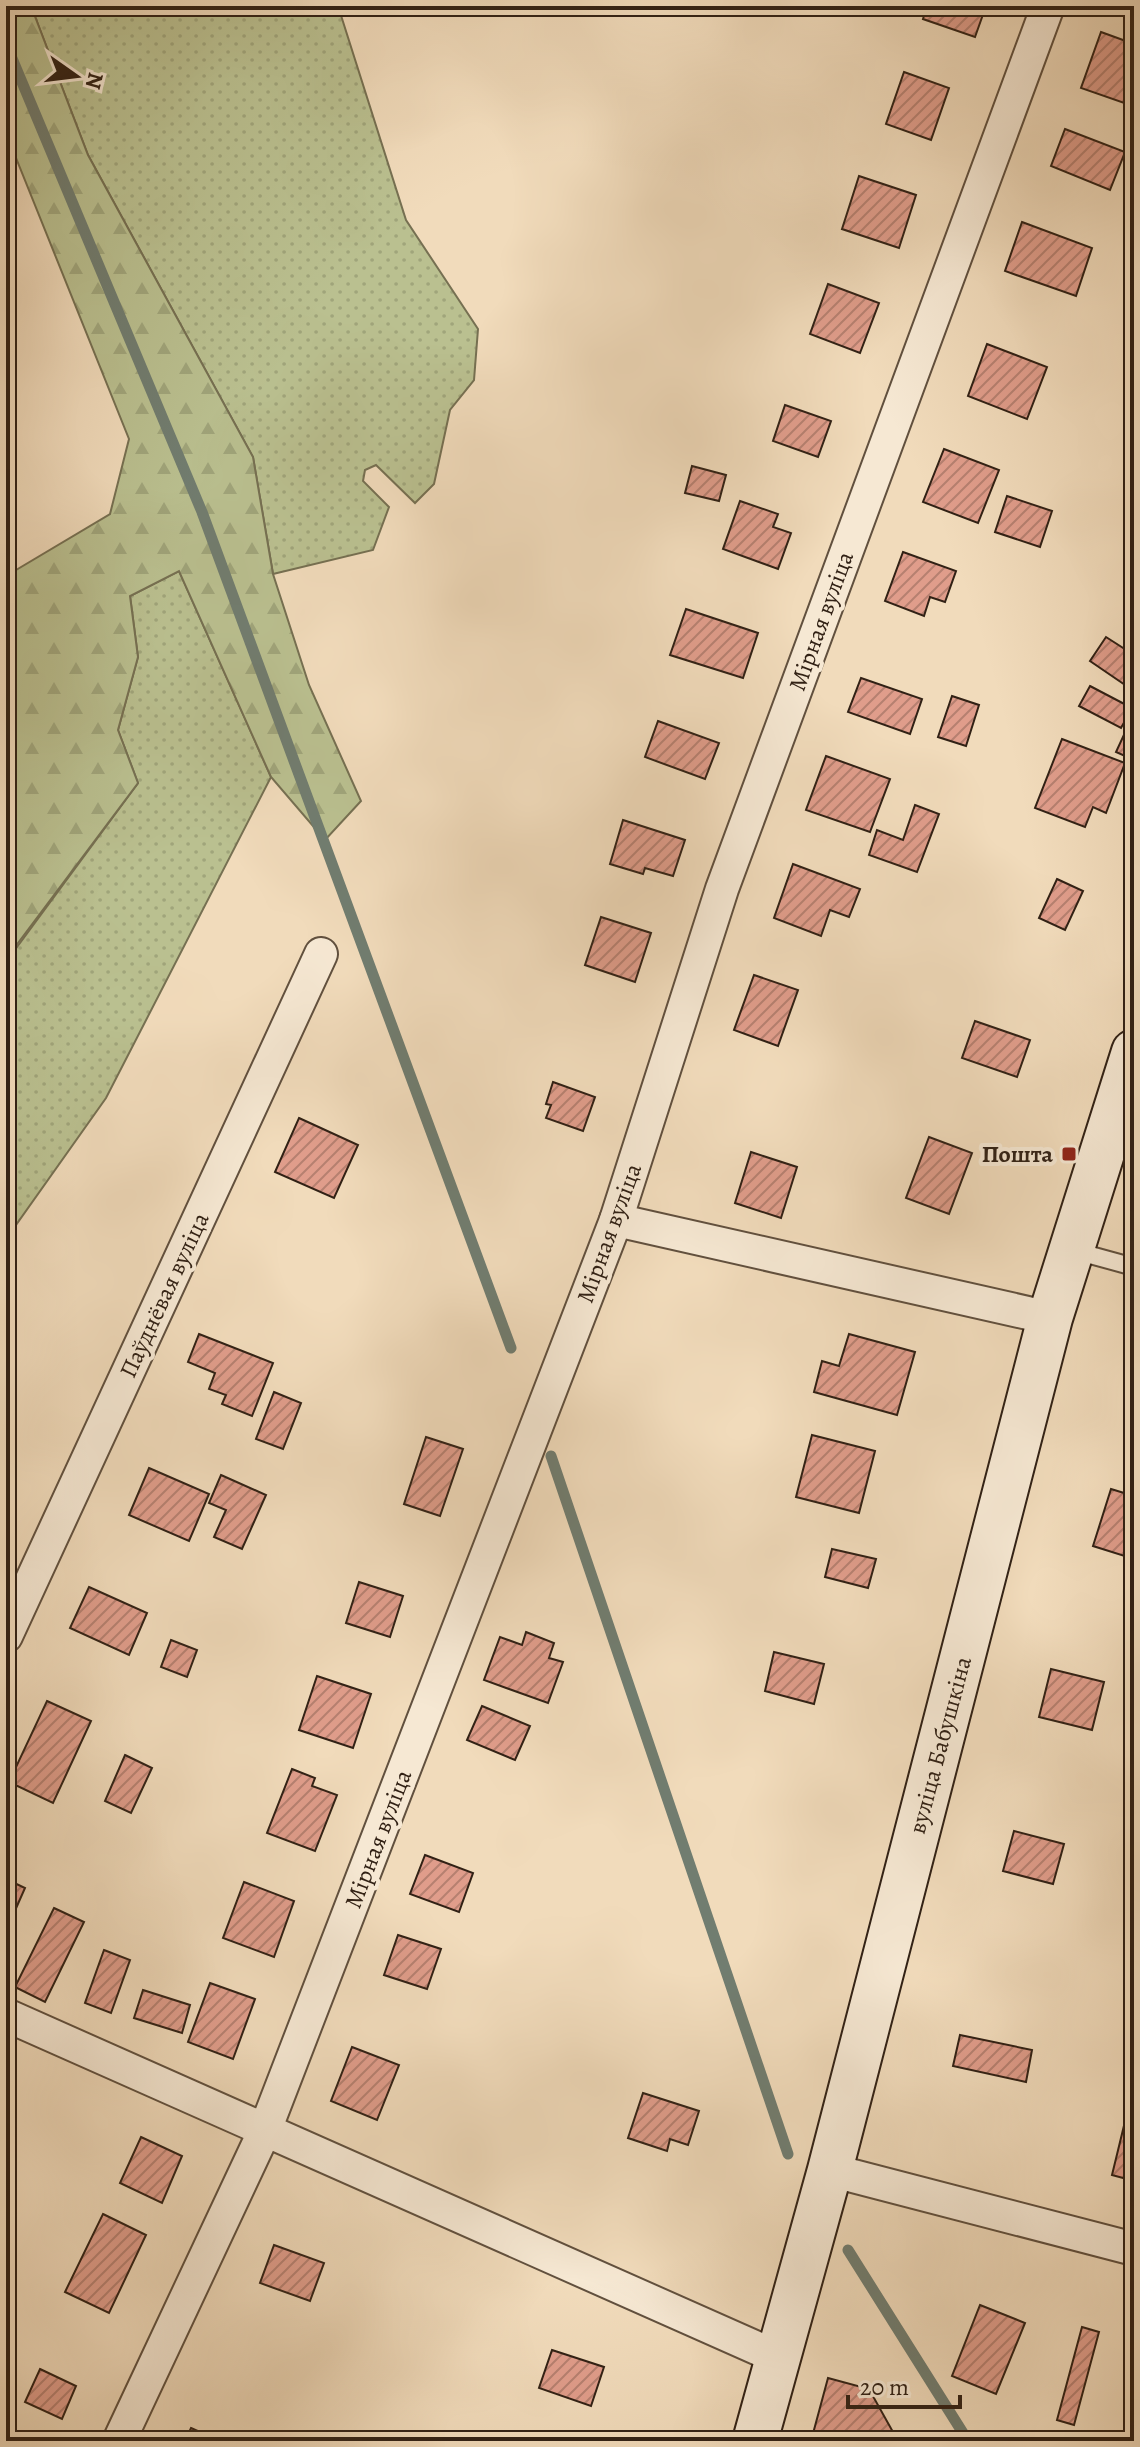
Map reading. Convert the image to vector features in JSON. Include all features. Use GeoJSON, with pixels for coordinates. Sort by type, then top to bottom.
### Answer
{"type":"FeatureCollection","features":[{"type":"Feature","properties":{"kind":"street","name":"Мірная вуліца"},"geometry":{"type":"LineString","coordinates":[[119,2441],[265,2130],[616,1220],[722,889],[1048,6]]}},
{"type":"Feature","properties":{"kind":"street","name":"Паўднёвая вуліца"},"geometry":{"type":"LineString","coordinates":[[6,1636],[321,954]]}},
{"type":"Feature","properties":{"kind":"street","name":"вуліца Бабушкіна"},"geometry":{"type":"LineString","coordinates":[[755,2441],[830,2170],[1050,1318],[1134,1052]]}},
{"type":"Feature","properties":{"kind":"street"},"geometry":{"type":"LineString","coordinates":[[616,1220],[1050,1318]]}},
{"type":"Feature","properties":{"kind":"street"},"geometry":{"type":"LineString","coordinates":[[6,2015],[777,2357]]}},
{"type":"Feature","properties":{"kind":"street"},"geometry":{"type":"LineString","coordinates":[[830,2170],[1134,2249]]}},
{"type":"Feature","properties":{"kind":"lane"},"geometry":{"type":"LineString","coordinates":[[1070,1250],[1134,1267]]}},
{"type":"Feature","properties":{"kind":"green space"},"geometry":{"type":"Polygon","coordinates":[[[6,6],[31,6],[88,155],[253,457],[273,574],[309,685],[361,801],[325,840],[271,777],[179,571],[130,596],[138,657],[118,730],[138,783],[6,959],[6,576],[110,514],[129,439],[6,133],[6,6]]]}},
{"type":"Feature","properties":{"kind":"green space"},"geometry":{"type":"Polygon","coordinates":[[[31,6],[338,6],[406,220],[478,329],[474,380],[450,410],[434,484],[415,503],[376,465],[365,470],[363,481],[389,507],[373,550],[273,574],[253,457],[88,155],[31,6]]]}},
{"type":"Feature","properties":{"kind":"green space"},"geometry":{"type":"Polygon","coordinates":[[[179,571],[271,777],[106,1098],[6,1239],[6,962],[138,783],[118,730],[138,657],[130,596],[179,571]]]}},
{"type":"Feature","properties":{"kind":"building"},"geometry":{"type":"Polygon","coordinates":[[[927,6],[986,6],[975,37],[923,19],[927,6]]]}},
{"type":"Feature","properties":{"kind":"building"},"geometry":{"type":"Polygon","coordinates":[[[1101,32],[1134,44],[1134,93],[1130,105],[1081,88],[1101,32]]]}},
{"type":"Feature","properties":{"kind":"building"},"geometry":{"type":"Polygon","coordinates":[[[904,72],[949,88],[931,140],[886,124],[904,72]]]}},
{"type":"Feature","properties":{"kind":"building"},"geometry":{"type":"Polygon","coordinates":[[[1065,129],[1125,152],[1110,190],[1051,166],[1065,129]]]}},
{"type":"Feature","properties":{"kind":"building"},"geometry":{"type":"Polygon","coordinates":[[[859,176],[916,195],[899,248],[842,229],[859,176]]]}},
{"type":"Feature","properties":{"kind":"building"},"geometry":{"type":"Polygon","coordinates":[[[1022,222],[1092,248],[1076,296],[1005,271],[1022,222]]]}},
{"type":"Feature","properties":{"kind":"building"},"geometry":{"type":"Polygon","coordinates":[[[828,284],[879,303],[860,353],[810,334],[828,284]]]}},
{"type":"Feature","properties":{"kind":"building"},"geometry":{"type":"Polygon","coordinates":[[[987,344],[1047,367],[1027,419],[968,396],[987,344]]]}},
{"type":"Feature","properties":{"kind":"building"},"geometry":{"type":"Polygon","coordinates":[[[785,405],[831,421],[818,457],[773,441],[785,405]]]}},
{"type":"Feature","properties":{"kind":"building"},"geometry":{"type":"Polygon","coordinates":[[[944,449],[999,470],[978,523],[923,502],[944,449]]]}},
{"type":"Feature","properties":{"kind":"building"},"geometry":{"type":"Polygon","coordinates":[[[692,466],[726,475],[719,501],[685,493],[692,466]]]}},
{"type":"Feature","properties":{"kind":"building"},"geometry":{"type":"Polygon","coordinates":[[[1007,496],[1052,511],[1040,547],[995,532],[1007,496]]]}},
{"type":"Feature","properties":{"kind":"building"},"geometry":{"type":"Polygon","coordinates":[[[740,501],[778,514],[773,527],[791,533],[778,569],[723,549],[740,501]]]}},
{"type":"Feature","properties":{"kind":"building"},"geometry":{"type":"Polygon","coordinates":[[[903,552],[956,571],[945,602],[930,597],[924,616],[885,601],[903,552]]]}},
{"type":"Feature","properties":{"kind":"building"},"geometry":{"type":"Polygon","coordinates":[[[686,609],[758,633],[743,678],[670,655],[686,609]]]}},
{"type":"Feature","properties":{"kind":"building"},"geometry":{"type":"Polygon","coordinates":[[[1106,637],[1134,655],[1131,689],[1090,661],[1106,637]]]}},
{"type":"Feature","properties":{"kind":"building"},"geometry":{"type":"Polygon","coordinates":[[[861,678],[922,699],[910,734],[848,712],[861,678]]]}},
{"type":"Feature","properties":{"kind":"building"},"geometry":{"type":"Polygon","coordinates":[[[1090,686],[1132,708],[1121,728],[1079,706],[1090,686]]]}},
{"type":"Feature","properties":{"kind":"building"},"geometry":{"type":"Polygon","coordinates":[[[952,696],[979,705],[966,746],[938,737],[952,696]]]}},
{"type":"Feature","properties":{"kind":"building"},"geometry":{"type":"Polygon","coordinates":[[[658,721],[719,743],[705,779],[645,757],[658,721]]]}},
{"type":"Feature","properties":{"kind":"building"},"geometry":{"type":"Polygon","coordinates":[[[1128,726],[1134,729],[1134,760],[1116,752],[1128,726]]]}},
{"type":"Feature","properties":{"kind":"building"},"geometry":{"type":"Polygon","coordinates":[[[1062,739],[1125,763],[1106,813],[1093,807],[1085,827],[1035,808],[1062,739]]]}},
{"type":"Feature","properties":{"kind":"building"},"geometry":{"type":"Polygon","coordinates":[[[826,756],[890,779],[870,832],[806,810],[826,756]]]}},
{"type":"Feature","properties":{"kind":"building"},"geometry":{"type":"Polygon","coordinates":[[[915,805],[939,814],[917,872],[869,855],[877,830],[903,840],[915,805]]]}},
{"type":"Feature","properties":{"kind":"building"},"geometry":{"type":"Polygon","coordinates":[[[623,820],[685,840],[673,876],[645,868],[643,874],[610,864],[623,820]]]}},
{"type":"Feature","properties":{"kind":"building"},"geometry":{"type":"Polygon","coordinates":[[[793,864],[860,889],[849,917],[830,910],[821,936],[774,918],[793,864]]]}},
{"type":"Feature","properties":{"kind":"building"},"geometry":{"type":"Polygon","coordinates":[[[1057,879],[1083,891],[1065,930],[1039,918],[1057,879]]]}},
{"type":"Feature","properties":{"kind":"building"},"geometry":{"type":"Polygon","coordinates":[[[601,917],[651,933],[635,982],[585,965],[601,917]]]}},
{"type":"Feature","properties":{"kind":"building"},"geometry":{"type":"Polygon","coordinates":[[[754,975],[798,990],[778,1046],[734,1030],[754,975]]]}},
{"type":"Feature","properties":{"kind":"building"},"geometry":{"type":"Polygon","coordinates":[[[975,1021],[1030,1040],[1017,1077],[962,1058],[975,1021]]]}},
{"type":"Feature","properties":{"kind":"building"},"geometry":{"type":"Polygon","coordinates":[[[553,1082],[595,1097],[583,1131],[546,1118],[551,1105],[546,1104],[553,1082]]]}},
{"type":"Feature","properties":{"kind":"building"},"geometry":{"type":"Polygon","coordinates":[[[299,1118],[358,1145],[334,1198],[275,1172],[299,1118]]]}},
{"type":"Feature","properties":{"kind":"building"},"geometry":{"type":"Polygon","coordinates":[[[929,1137],[972,1153],[949,1214],[906,1198],[929,1137]]]}},
{"type":"Feature","properties":{"kind":"building"},"geometry":{"type":"Polygon","coordinates":[[[751,1152],[797,1167],[781,1218],[735,1203],[751,1152]]]}},
{"type":"Feature","properties":{"kind":"building"},"geometry":{"type":"Polygon","coordinates":[[[199,1334],[273,1363],[252,1416],[222,1404],[226,1395],[209,1389],[215,1373],[188,1362],[199,1334]]]}},
{"type":"Feature","properties":{"kind":"building"},"geometry":{"type":"Polygon","coordinates":[[[849,1334],[915,1352],[897,1415],[814,1392],[822,1361],[839,1366],[849,1334]]]}},
{"type":"Feature","properties":{"kind":"building"},"geometry":{"type":"Polygon","coordinates":[[[274,1392],[301,1403],[283,1449],[256,1439],[274,1392]]]}},
{"type":"Feature","properties":{"kind":"building"},"geometry":{"type":"Polygon","coordinates":[[[812,1435],[875,1451],[859,1513],[796,1497],[812,1435]]]}},
{"type":"Feature","properties":{"kind":"building"},"geometry":{"type":"Polygon","coordinates":[[[426,1437],[463,1449],[440,1516],[404,1504],[426,1437]]]}},
{"type":"Feature","properties":{"kind":"building"},"geometry":{"type":"Polygon","coordinates":[[[149,1468],[209,1494],[189,1541],[129,1515],[149,1468]]]}},
{"type":"Feature","properties":{"kind":"building"},"geometry":{"type":"Polygon","coordinates":[[[221,1475],[266,1495],[242,1549],[214,1537],[226,1510],[209,1503],[221,1475]]]}},
{"type":"Feature","properties":{"kind":"building"},"geometry":{"type":"Polygon","coordinates":[[[1111,1489],[1134,1496],[1134,1559],[1093,1546],[1111,1489]]]}},
{"type":"Feature","properties":{"kind":"building"},"geometry":{"type":"Polygon","coordinates":[[[832,1549],[876,1559],[868,1588],[825,1577],[832,1549]]]}},
{"type":"Feature","properties":{"kind":"building"},"geometry":{"type":"Polygon","coordinates":[[[359,1582],[403,1596],[390,1637],[346,1623],[359,1582]]]}},
{"type":"Feature","properties":{"kind":"building"},"geometry":{"type":"Polygon","coordinates":[[[89,1587],[147,1613],[129,1655],[70,1628],[89,1587]]]}},
{"type":"Feature","properties":{"kind":"building"},"geometry":{"type":"Polygon","coordinates":[[[526,1632],[554,1643],[549,1658],[563,1662],[548,1703],[484,1680],[500,1637],[522,1645],[526,1632]]]}},
{"type":"Feature","properties":{"kind":"building"},"geometry":{"type":"Polygon","coordinates":[[[171,1640],[197,1650],[187,1677],[161,1667],[171,1640]]]}},
{"type":"Feature","properties":{"kind":"building"},"geometry":{"type":"Polygon","coordinates":[[[774,1652],[824,1664],[814,1704],[765,1691],[774,1652]]]}},
{"type":"Feature","properties":{"kind":"building"},"geometry":{"type":"Polygon","coordinates":[[[1051,1669],[1104,1682],[1092,1730],[1039,1717],[1051,1669]]]}},
{"type":"Feature","properties":{"kind":"building"},"geometry":{"type":"Polygon","coordinates":[[[317,1676],[371,1694],[353,1748],[299,1730],[317,1676]]]}},
{"type":"Feature","properties":{"kind":"building"},"geometry":{"type":"Polygon","coordinates":[[[47,1701],[91,1721],[53,1803],[9,1782],[47,1701]]]}},
{"type":"Feature","properties":{"kind":"building"},"geometry":{"type":"Polygon","coordinates":[[[482,1706],[530,1726],[515,1760],[467,1740],[482,1706]]]}},
{"type":"Feature","properties":{"kind":"building"},"geometry":{"type":"Polygon","coordinates":[[[125,1755],[152,1768],[131,1813],[105,1801],[125,1755]]]}},
{"type":"Feature","properties":{"kind":"building"},"geometry":{"type":"Polygon","coordinates":[[[292,1769],[315,1778],[312,1786],[337,1795],[315,1851],[267,1833],[292,1769]]]}},
{"type":"Feature","properties":{"kind":"building"},"geometry":{"type":"Polygon","coordinates":[[[1014,1831],[1064,1844],[1053,1884],[1003,1871],[1014,1831]]]}},
{"type":"Feature","properties":{"kind":"building"},"geometry":{"type":"Polygon","coordinates":[[[425,1855],[473,1873],[459,1912],[410,1894],[425,1855]]]}},
{"type":"Feature","properties":{"kind":"building"},"geometry":{"type":"Polygon","coordinates":[[[6,1879],[25,1888],[6,1931],[6,1879]]]}},
{"type":"Feature","properties":{"kind":"building"},"geometry":{"type":"Polygon","coordinates":[[[244,1882],[294,1901],[274,1957],[223,1938],[244,1882]]]}},
{"type":"Feature","properties":{"kind":"building"},"geometry":{"type":"Polygon","coordinates":[[[54,1908],[84,1922],[45,2002],[15,1987],[54,1908]]]}},
{"type":"Feature","properties":{"kind":"building"},"geometry":{"type":"Polygon","coordinates":[[[398,1935],[441,1949],[427,1989],[384,1975],[398,1935]]]}},
{"type":"Feature","properties":{"kind":"building"},"geometry":{"type":"Polygon","coordinates":[[[104,1950],[130,1960],[111,2013],[85,2003],[104,1950]]]}},
{"type":"Feature","properties":{"kind":"building"},"geometry":{"type":"Polygon","coordinates":[[[210,1983],[255,1999],[233,2059],[188,2042],[210,1983]]]}},
{"type":"Feature","properties":{"kind":"building"},"geometry":{"type":"Polygon","coordinates":[[[143,1990],[190,2005],[182,2033],[134,2018],[143,1990]]]}},
{"type":"Feature","properties":{"kind":"building"},"geometry":{"type":"Polygon","coordinates":[[[960,2035],[1032,2050],[1026,2082],[953,2066],[960,2035]]]}},
{"type":"Feature","properties":{"kind":"building"},"geometry":{"type":"Polygon","coordinates":[[[352,2047],[399,2065],[377,2120],[331,2101],[352,2047]]]}},
{"type":"Feature","properties":{"kind":"building"},"geometry":{"type":"Polygon","coordinates":[[[643,2093],[699,2111],[688,2145],[670,2139],[667,2151],[628,2138],[643,2093]]]}},
{"type":"Feature","properties":{"kind":"building"},"geometry":{"type":"Polygon","coordinates":[[[1129,2105],[1134,2106],[1134,2181],[1112,2175],[1129,2105]]]}},
{"type":"Feature","properties":{"kind":"building"},"geometry":{"type":"Polygon","coordinates":[[[141,2137],[182,2156],[162,2203],[120,2183],[141,2137]]]}},
{"type":"Feature","properties":{"kind":"building"},"geometry":{"type":"Polygon","coordinates":[[[103,2214],[146,2235],[109,2313],[65,2292],[103,2214]]]}},
{"type":"Feature","properties":{"kind":"building"},"geometry":{"type":"Polygon","coordinates":[[[274,2245],[324,2263],[310,2301],[260,2283],[274,2245]]]}},
{"type":"Feature","properties":{"kind":"building"},"geometry":{"type":"Polygon","coordinates":[[[980,2305],[1025,2323],[996,2394],[952,2376],[980,2305]]]}},
{"type":"Feature","properties":{"kind":"building"},"geometry":{"type":"Polygon","coordinates":[[[1082,2327],[1099,2332],[1074,2425],[1057,2420],[1082,2327]]]}},
{"type":"Feature","properties":{"kind":"building"},"geometry":{"type":"Polygon","coordinates":[[[552,2350],[604,2367],[591,2406],[539,2388],[552,2350]]]}},
{"type":"Feature","properties":{"kind":"building"},"geometry":{"type":"Polygon","coordinates":[[[40,2369],[76,2386],[62,2419],[25,2402],[40,2369]]]}},
{"type":"Feature","properties":{"kind":"building"},"geometry":{"type":"Polygon","coordinates":[[[828,2378],[869,2389],[898,2441],[811,2441],[828,2378]]]}},
{"type":"Feature","properties":{"kind":"building"},"geometry":{"type":"Polygon","coordinates":[[[191,2428],[220,2441],[185,2441],[191,2428]]]}},
{"type":"Feature","properties":{"kind":"waterway"},"geometry":{"type":"LineString","coordinates":[[6,44],[202,512],[511,1348]]}},
{"type":"Feature","properties":{"kind":"waterway"},"geometry":{"type":"LineString","coordinates":[[551,1456],[788,2154]]}},
{"type":"Feature","properties":{"kind":"waterway"},"geometry":{"type":"LineString","coordinates":[[848,2250],[968,2441]]}},
{"type":"Feature","properties":{"kind":"place","name":"Пошта"},"geometry":{"type":"Point","coordinates":[1069,1154]}}]}
